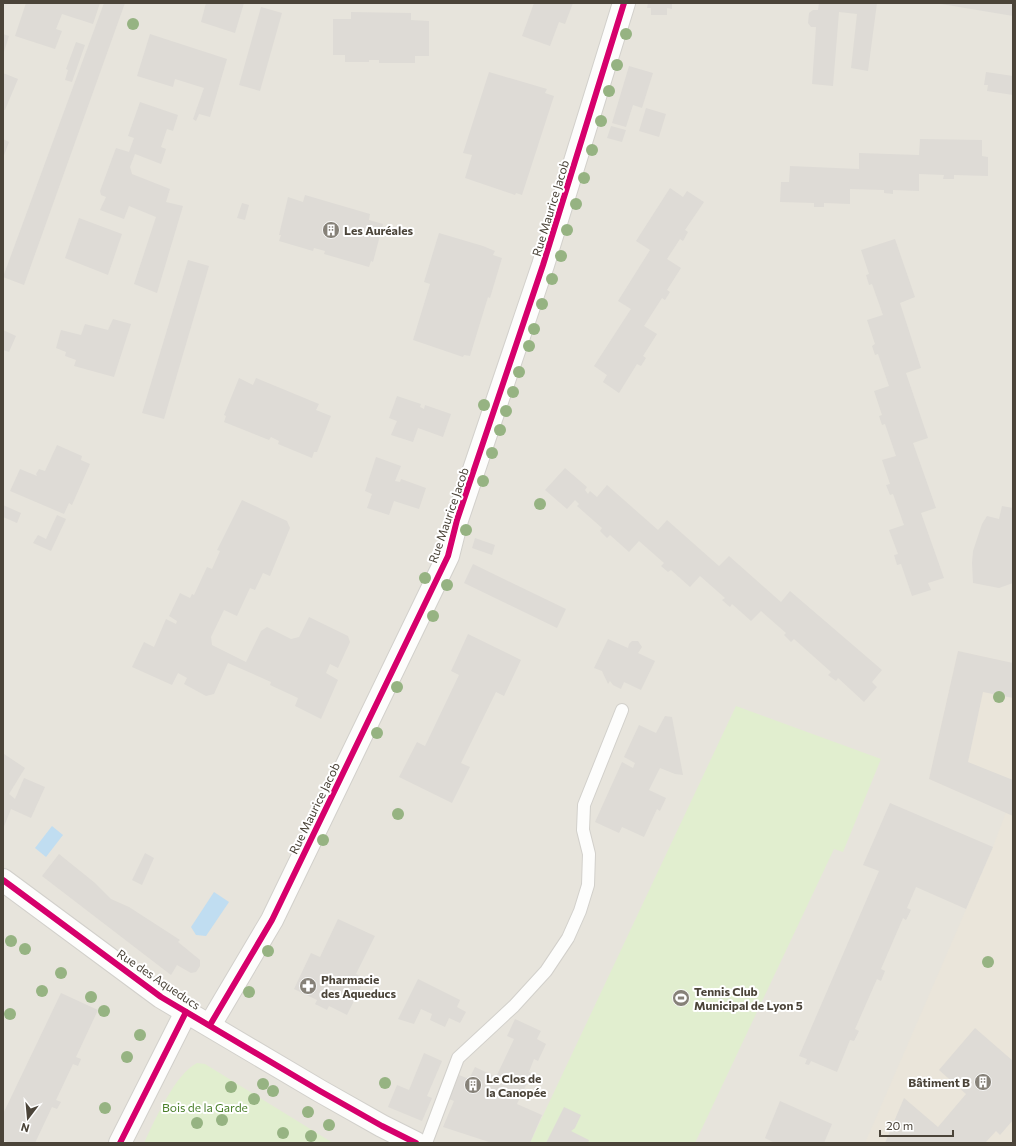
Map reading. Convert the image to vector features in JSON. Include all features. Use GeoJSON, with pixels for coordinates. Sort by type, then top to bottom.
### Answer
{"type":"FeatureCollection","features":[{"type":"Feature","properties":{"kind":"street","name":"Rue Maurice Jacob"},"geometry":{"type":"LineString","coordinates":[[210,1025],[272,920],[448,556],[457,520],[543,265],[624,3]]}},
{"type":"Feature","properties":{"kind":"street","name":"Rue des Aqueducs"},"geometry":{"type":"LineString","coordinates":[[3,880],[139,981],[186,1012],[320,1091],[382,1126],[416,1143]]}},
{"type":"Feature","properties":{"kind":"street"},"geometry":{"type":"LineString","coordinates":[[120,1143],[186,1012]]}},
{"type":"Feature","properties":{"kind":"lane"},"geometry":{"type":"LineString","coordinates":[[426,1143],[458,1058],[519,1000],[546,971],[568,938],[580,911],[588,885],[589,854],[583,830],[584,805],[622,710]]}},
{"type":"Feature","properties":{"kind":"shaded area"},"geometry":{"type":"Polygon","coordinates":[[[3,3],[1013,3],[1013,1143],[3,1143],[3,3]]]}},
{"type":"Feature","properties":{"kind":"shaded area"},"geometry":{"type":"Polygon","coordinates":[[[958,651],[1013,663],[1013,1143],[865,1143],[993,847],[1006,812],[929,779],[958,651]]]}},
{"type":"Feature","properties":{"kind":"green space","name":"Tennis Club Municipal de Lyon 5"},"geometry":{"type":"Polygon","coordinates":[[[736,706],[881,759],[843,852],[834,849],[695,1143],[530,1143],[736,706]]]}},
{"type":"Feature","properties":{"kind":"green space","name":"Bois de la Garde"},"geometry":{"type":"Polygon","coordinates":[[[197,1063],[205,1064],[333,1143],[144,1143],[173,1087],[189,1069],[197,1063]]]}},
{"type":"Feature","properties":{"kind":"water"},"geometry":{"type":"Polygon","coordinates":[[[52,826],[63,835],[46,857],[35,848],[52,826]]]}},
{"type":"Feature","properties":{"kind":"water"},"geometry":{"type":"Polygon","coordinates":[[[214,892],[229,902],[206,936],[196,935],[191,927],[214,892]]]}},
{"type":"Feature","properties":{"kind":"building"},"geometry":{"type":"Polygon","coordinates":[[[26,3],[100,3],[93,24],[62,14],[56,29],[62,31],[55,49],[15,36],[26,3]]]}},
{"type":"Feature","properties":{"kind":"building"},"geometry":{"type":"Polygon","coordinates":[[[104,3],[125,3],[24,285],[3,277],[104,3]]]}},
{"type":"Feature","properties":{"kind":"building"},"geometry":{"type":"Polygon","coordinates":[[[206,3],[244,3],[235,33],[201,22],[206,3]]]}},
{"type":"Feature","properties":{"kind":"building"},"geometry":{"type":"Polygon","coordinates":[[[534,3],[573,3],[565,24],[559,22],[550,46],[522,36],[534,3]]]}},
{"type":"Feature","properties":{"kind":"building"},"geometry":{"type":"Polygon","coordinates":[[[648,3],[672,3],[672,9],[667,8],[667,15],[651,15],[651,8],[647,8],[648,3]]]}},
{"type":"Feature","properties":{"kind":"building"},"geometry":{"type":"Polygon","coordinates":[[[819,3],[877,3],[868,71],[851,68],[857,14],[839,12],[833,86],[812,84],[816,27],[811,27],[808,23],[809,13],[813,10],[818,10],[819,3]]]}},
{"type":"Feature","properties":{"kind":"building"},"geometry":{"type":"Polygon","coordinates":[[[1013,3],[1013,16],[941,4],[1013,3]]]}},
{"type":"Feature","properties":{"kind":"building"},"geometry":{"type":"Polygon","coordinates":[[[261,7],[282,13],[260,91],[239,85],[261,7]]]}},
{"type":"Feature","properties":{"kind":"building"},"geometry":{"type":"Polygon","coordinates":[[[351,12],[411,13],[411,20],[429,21],[429,56],[415,56],[415,63],[379,63],[379,60],[369,60],[369,62],[345,62],[345,55],[333,55],[333,19],[351,19],[351,12]]]}},
{"type":"Feature","properties":{"kind":"building"},"geometry":{"type":"Polygon","coordinates":[[[3,34],[9,36],[3,55],[3,34]]]}},
{"type":"Feature","properties":{"kind":"building"},"geometry":{"type":"Polygon","coordinates":[[[150,34],[227,59],[210,117],[199,114],[196,121],[193,119],[204,88],[175,79],[173,87],[137,76],[150,34]]]}},
{"type":"Feature","properties":{"kind":"building"},"geometry":{"type":"Polygon","coordinates":[[[76,42],[85,45],[72,82],[65,80],[68,70],[66,69],[76,42]]]}},
{"type":"Feature","properties":{"kind":"building"},"geometry":{"type":"Polygon","coordinates":[[[629,66],[653,73],[642,108],[633,105],[626,127],[612,123],[629,66]]]}},
{"type":"Feature","properties":{"kind":"building"},"geometry":{"type":"Polygon","coordinates":[[[489,72],[547,89],[545,93],[554,96],[522,195],[516,193],[515,195],[465,178],[472,155],[463,153],[489,72]]]}},
{"type":"Feature","properties":{"kind":"building"},"geometry":{"type":"Polygon","coordinates":[[[986,72],[1013,76],[1013,95],[987,91],[988,85],[984,85],[986,72]]]}},
{"type":"Feature","properties":{"kind":"building"},"geometry":{"type":"Polygon","coordinates":[[[3,73],[18,79],[5,110],[3,110],[3,73]]]}},
{"type":"Feature","properties":{"kind":"building"},"geometry":{"type":"Polygon","coordinates":[[[140,102],[178,115],[173,131],[167,129],[161,147],[166,149],[161,164],[135,154],[130,167],[132,174],[170,189],[166,202],[183,206],[157,293],[134,284],[156,217],[129,206],[124,219],[100,210],[106,197],[101,195],[100,191],[116,148],[129,152],[134,138],[128,136],[140,102]]]}},
{"type":"Feature","properties":{"kind":"building"},"geometry":{"type":"Polygon","coordinates":[[[646,108],[666,114],[659,137],[639,131],[646,108]]]}},
{"type":"Feature","properties":{"kind":"building"},"geometry":{"type":"Polygon","coordinates":[[[611,126],[626,130],[622,142],[607,138],[611,126]]]}},
{"type":"Feature","properties":{"kind":"building"},"geometry":{"type":"Polygon","coordinates":[[[3,139],[9,142],[3,158],[3,139]]]}},
{"type":"Feature","properties":{"kind":"building"},"geometry":{"type":"Polygon","coordinates":[[[920,139],[982,140],[982,156],[988,157],[988,176],[954,175],[954,179],[943,179],[944,175],[919,174],[919,191],[893,190],[893,194],[884,193],[884,190],[850,189],[850,204],[824,203],[824,207],[814,207],[814,203],[780,202],[781,182],[789,182],[790,166],[859,169],[859,153],[919,155],[920,139]]]}},
{"type":"Feature","properties":{"kind":"building"},"geometry":{"type":"Polygon","coordinates":[[[670,188],[683,197],[687,191],[704,202],[685,230],[688,232],[683,241],[680,239],[667,259],[681,268],[667,290],[670,292],[665,300],[662,298],[644,326],[657,334],[643,356],[646,358],[641,366],[637,364],[619,393],[603,382],[607,375],[594,366],[631,309],[618,301],[650,250],[636,241],[670,188]]]}},
{"type":"Feature","properties":{"kind":"building","name":"Les Auréales"},"geometry":{"type":"Polygon","coordinates":[[[305,195],[370,214],[369,220],[383,224],[373,262],[371,261],[369,267],[324,254],[325,251],[314,248],[313,251],[279,241],[281,235],[279,235],[288,197],[303,202],[305,195]]]}},
{"type":"Feature","properties":{"kind":"building"},"geometry":{"type":"Polygon","coordinates":[[[242,203],[249,205],[245,220],[237,218],[242,203]]]}},
{"type":"Feature","properties":{"kind":"building"},"geometry":{"type":"Polygon","coordinates":[[[79,218],[122,234],[108,275],[65,258],[79,218]]]}},
{"type":"Feature","properties":{"kind":"building"},"geometry":{"type":"Polygon","coordinates":[[[439,233],[483,246],[495,251],[493,255],[502,258],[490,298],[488,297],[470,356],[464,355],[463,357],[413,340],[430,284],[424,282],[439,233]]]}},
{"type":"Feature","properties":{"kind":"building"},"geometry":{"type":"Polygon","coordinates":[[[895,239],[915,297],[900,303],[921,368],[906,373],[928,438],[913,443],[936,508],[921,513],[944,578],[928,583],[931,590],[912,596],[901,564],[897,565],[894,555],[898,554],[889,530],[904,525],[893,494],[890,495],[886,485],[890,484],[882,460],[896,456],[885,424],[882,425],[879,416],[882,415],[874,391],[889,386],[878,354],[875,355],[872,346],[875,344],[867,320],[883,315],[872,284],[869,285],[866,275],[869,274],[861,250],[895,239]]]}},
{"type":"Feature","properties":{"kind":"building"},"geometry":{"type":"Polygon","coordinates":[[[188,260],[209,266],[164,419],[142,413],[188,260]]]}},
{"type":"Feature","properties":{"kind":"building"},"geometry":{"type":"Polygon","coordinates":[[[113,319],[131,324],[114,377],[74,366],[76,360],[65,356],[66,352],[56,348],[61,330],[81,335],[85,324],[108,330],[113,319]]]}},
{"type":"Feature","properties":{"kind":"building"},"geometry":{"type":"Polygon","coordinates":[[[3,330],[16,336],[9,352],[3,350],[3,330]]]}},
{"type":"Feature","properties":{"kind":"building"},"geometry":{"type":"Polygon","coordinates":[[[239,378],[253,385],[256,378],[319,404],[316,410],[331,416],[317,452],[314,452],[312,458],[278,444],[279,441],[271,437],[269,440],[224,422],[226,416],[224,415],[239,378]]]}},
{"type":"Feature","properties":{"kind":"building"},"geometry":{"type":"Polygon","coordinates":[[[397,396],[421,404],[420,407],[424,409],[425,405],[451,414],[443,437],[418,428],[413,442],[391,435],[397,421],[389,418],[397,396]]]}},
{"type":"Feature","properties":{"kind":"building"},"geometry":{"type":"Polygon","coordinates":[[[57,445],[82,456],[81,460],[90,464],[72,505],[69,503],[64,514],[10,491],[20,469],[37,476],[36,474],[39,469],[45,471],[57,445]]]}},
{"type":"Feature","properties":{"kind":"building"},"geometry":{"type":"Polygon","coordinates":[[[376,457],[401,466],[395,481],[400,482],[401,479],[426,488],[419,509],[394,501],[389,515],[367,508],[372,494],[365,491],[376,457]]]}},
{"type":"Feature","properties":{"kind":"building"},"geometry":{"type":"Polygon","coordinates":[[[565,468],[587,487],[585,490],[588,494],[590,491],[597,497],[607,485],[658,530],[667,520],[719,566],[729,556],[781,602],[790,591],[882,670],[872,682],[877,687],[864,702],[838,678],[836,681],[828,675],[831,672],[794,639],[791,642],[784,635],[786,633],[761,611],[751,621],[732,604],[730,607],[722,600],[725,598],[700,576],[690,587],[671,570],[668,572],[661,566],[664,563],[639,541],[629,552],[610,535],[607,538],[600,531],[602,528],[577,506],[579,504],[575,500],[567,509],[545,490],[565,468]]]}},
{"type":"Feature","properties":{"kind":"building"},"geometry":{"type":"Polygon","coordinates":[[[242,500],[287,521],[290,528],[270,576],[263,573],[255,590],[250,588],[237,616],[224,610],[211,637],[212,645],[246,662],[261,631],[267,627],[291,639],[299,637],[309,617],[348,636],[350,642],[338,668],[330,664],[326,673],[338,680],[321,719],[295,706],[298,698],[270,685],[271,682],[228,663],[214,694],[206,696],[184,684],[187,678],[178,673],[172,685],[132,667],[144,642],[154,647],[166,619],[176,624],[177,621],[169,616],[180,593],[190,598],[192,594],[194,595],[207,567],[212,569],[220,551],[217,550],[242,500]]]}},
{"type":"Feature","properties":{"kind":"building"},"geometry":{"type":"Polygon","coordinates":[[[3,505],[21,513],[17,523],[3,517],[3,505]]]}},
{"type":"Feature","properties":{"kind":"building"},"geometry":{"type":"Polygon","coordinates":[[[1002,506],[1013,508],[1013,583],[999,588],[973,583],[973,551],[982,524],[987,516],[999,519],[1002,506]]]}},
{"type":"Feature","properties":{"kind":"building"},"geometry":{"type":"Polygon","coordinates":[[[57,515],[66,519],[51,551],[33,543],[38,535],[46,539],[57,515]]]}},
{"type":"Feature","properties":{"kind":"building"},"geometry":{"type":"Polygon","coordinates":[[[475,538],[495,545],[492,555],[472,548],[475,538]]]}},
{"type":"Feature","properties":{"kind":"building"},"geometry":{"type":"Polygon","coordinates":[[[473,564],[566,609],[557,628],[464,583],[473,564]]]}},
{"type":"Feature","properties":{"kind":"building"},"geometry":{"type":"Polygon","coordinates":[[[468,634],[521,660],[504,696],[496,692],[461,763],[470,767],[452,803],[399,777],[417,742],[425,746],[459,675],[451,671],[468,634]]]}},
{"type":"Feature","properties":{"kind":"building"},"geometry":{"type":"Polygon","coordinates":[[[608,639],[628,648],[632,641],[638,641],[642,647],[638,653],[655,661],[641,690],[624,682],[621,689],[613,685],[610,681],[608,684],[602,671],[594,668],[608,639]]]}},
{"type":"Feature","properties":{"kind":"building"},"geometry":{"type":"Polygon","coordinates":[[[958,651],[1013,663],[1013,698],[983,692],[968,762],[1013,780],[1013,816],[929,779],[958,651]]]}},
{"type":"Feature","properties":{"kind":"building"},"geometry":{"type":"Polygon","coordinates":[[[665,716],[672,717],[683,775],[675,774],[660,768],[649,790],[666,798],[660,811],[657,809],[644,837],[622,827],[619,833],[595,822],[622,762],[633,768],[635,763],[624,757],[639,725],[656,733],[665,716]]]}},
{"type":"Feature","properties":{"kind":"building"},"geometry":{"type":"Polygon","coordinates":[[[4,754],[25,768],[9,794],[15,799],[24,778],[45,787],[31,818],[11,809],[3,829],[3,756],[4,754]]]}},
{"type":"Feature","properties":{"kind":"building"},"geometry":{"type":"Polygon","coordinates":[[[890,803],[993,847],[966,909],[916,887],[907,908],[911,910],[906,920],[903,918],[881,969],[885,971],[881,981],[877,979],[855,1029],[859,1031],[854,1041],[850,1040],[837,1072],[811,1061],[809,1065],[805,1064],[807,1059],[799,1056],[879,871],[863,865],[890,803]]]}},
{"type":"Feature","properties":{"kind":"building"},"geometry":{"type":"Polygon","coordinates":[[[145,853],[154,858],[142,885],[132,880],[145,853]]]}},
{"type":"Feature","properties":{"kind":"building"},"geometry":{"type":"Polygon","coordinates":[[[59,854],[95,883],[111,899],[129,907],[180,940],[178,942],[200,960],[200,966],[196,972],[191,973],[177,965],[171,975],[42,876],[59,854]]]}},
{"type":"Feature","properties":{"kind":"building"},"geometry":{"type":"Polygon","coordinates":[[[338,919],[375,936],[356,974],[365,979],[347,1015],[329,1006],[327,1010],[315,1004],[317,1000],[294,989],[311,953],[320,957],[338,919]]]}},
{"type":"Feature","properties":{"kind":"building"},"geometry":{"type":"Polygon","coordinates":[[[418,979],[460,1000],[457,1007],[466,1012],[460,1023],[449,1018],[445,1027],[430,1020],[432,1014],[421,1009],[414,1024],[398,1019],[418,979]]]}},
{"type":"Feature","properties":{"kind":"building"},"geometry":{"type":"Polygon","coordinates":[[[61,993],[98,1010],[76,1057],[81,1059],[78,1066],[73,1064],[56,1100],[61,1102],[57,1109],[52,1107],[35,1143],[9,1143],[3,1140],[3,1114],[61,993]]]}},
{"type":"Feature","properties":{"kind":"building","name":"Le Clos de la Canopée"},"geometry":{"type":"Polygon","coordinates":[[[515,1019],[541,1031],[537,1039],[546,1044],[538,1061],[534,1059],[529,1072],[532,1073],[517,1104],[542,1115],[530,1143],[492,1143],[443,1127],[454,1101],[449,1099],[459,1075],[469,1079],[475,1067],[496,1077],[514,1039],[507,1036],[515,1019]]]}},
{"type":"Feature","properties":{"kind":"building"},"geometry":{"type":"Polygon","coordinates":[[[975,1028],[1013,1061],[1013,1120],[1000,1135],[996,1131],[985,1143],[885,1143],[904,1098],[938,1127],[966,1094],[939,1070],[975,1028]]]}},
{"type":"Feature","properties":{"kind":"building"},"geometry":{"type":"Polygon","coordinates":[[[424,1053],[442,1061],[427,1096],[432,1098],[422,1121],[388,1107],[397,1085],[409,1090],[424,1053]]]}},
{"type":"Feature","properties":{"kind":"building"},"geometry":{"type":"Polygon","coordinates":[[[780,1101],[832,1124],[824,1143],[775,1143],[765,1138],[780,1101]]]}},
{"type":"Feature","properties":{"kind":"building"},"geometry":{"type":"Polygon","coordinates":[[[564,1107],[581,1115],[575,1128],[571,1131],[589,1140],[588,1143],[546,1143],[564,1107]]]}},
{"type":"Feature","properties":{"kind":"cycle path"},"geometry":{"type":"LineString","coordinates":[[210,1025],[272,920],[448,556],[457,520],[543,265],[624,3]]}},
{"type":"Feature","properties":{"kind":"cycle path"},"geometry":{"type":"LineString","coordinates":[[3,880],[161,997],[320,1091],[382,1126],[416,1143]]}},
{"type":"Feature","properties":{"kind":"cycle path"},"geometry":{"type":"LineString","coordinates":[[120,1143],[186,1012]]}},
{"type":"Feature","properties":{"kind":"place","name":"Les Auréales"},"geometry":{"type":"Point","coordinates":[331,230]}},
{"type":"Feature","properties":{"kind":"place","name":"Pharmacie des Aqueducs"},"geometry":{"type":"Point","coordinates":[308,986]}},
{"type":"Feature","properties":{"kind":"place","name":"Tennis Club Municipal de Lyon 5"},"geometry":{"type":"Point","coordinates":[681,998]}},
{"type":"Feature","properties":{"kind":"place","name":"Bâtiment B"},"geometry":{"type":"Point","coordinates":[983,1082]}},
{"type":"Feature","properties":{"kind":"place","name":"Le Clos de la Canopée"},"geometry":{"type":"Point","coordinates":[473,1085]}}]}
